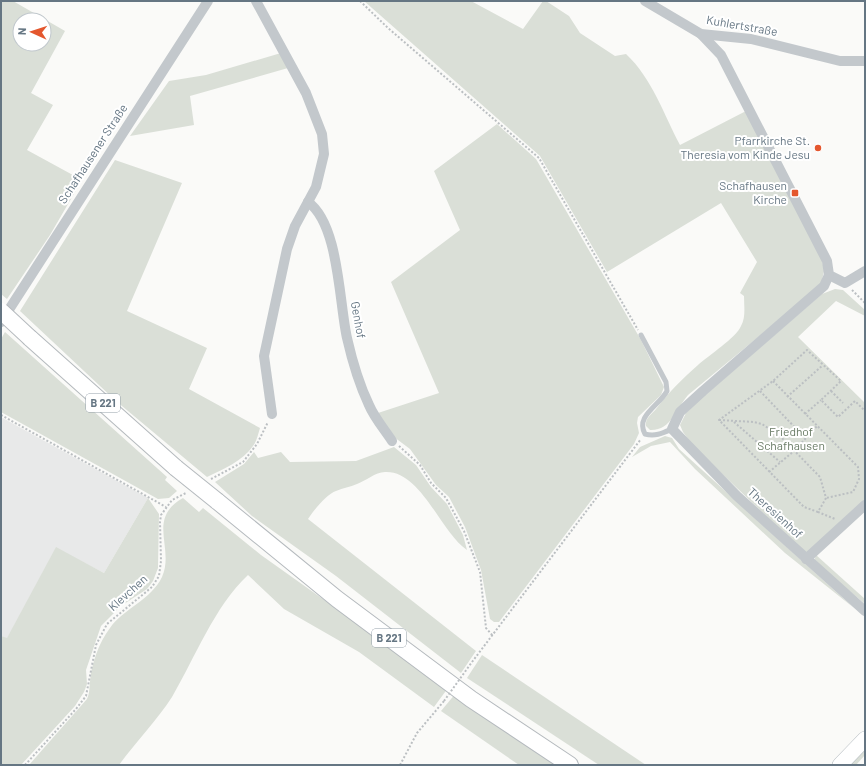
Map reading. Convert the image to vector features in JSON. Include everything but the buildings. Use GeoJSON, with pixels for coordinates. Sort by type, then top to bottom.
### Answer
{"type":"FeatureCollection","features":[{"type":"Feature","properties":{"kind":"main road","name":"B 221"},"geometry":{"type":"LineString","coordinates":[[1,311],[176,468],[343,604],[471,699],[570,765]]}},
{"type":"Feature","properties":{"kind":"main road"},"geometry":{"type":"LineString","coordinates":[[840,765],[865,739]]}},
{"type":"Feature","properties":{"kind":"street","name":"Schafhausener Straße"},"geometry":{"type":"LineString","coordinates":[[1,322],[208,1]]}},
{"type":"Feature","properties":{"kind":"street"},"geometry":{"type":"LineString","coordinates":[[256,1],[306,93],[322,134],[324,154],[316,187],[295,226],[287,249],[264,356],[272,414]]}},
{"type":"Feature","properties":{"kind":"street","name":"Kuhlertstraße"},"geometry":{"type":"LineString","coordinates":[[645,1],[702,34],[751,39],[840,61],[865,61]]}},
{"type":"Feature","properties":{"kind":"street"},"geometry":{"type":"LineString","coordinates":[[672,429],[680,412],[824,286],[829,275],[827,261],[721,55],[702,34]]}},
{"type":"Feature","properties":{"kind":"street","name":"Genhof"},"geometry":{"type":"LineString","coordinates":[[308,202],[313,205],[323,222],[334,250],[347,337],[358,376],[369,406],[392,441]]}},
{"type":"Feature","properties":{"kind":"street"},"geometry":{"type":"LineString","coordinates":[[829,275],[845,283],[865,271]]}},
{"type":"Feature","properties":{"kind":"street","name":"Theresienhof"},"geometry":{"type":"LineString","coordinates":[[672,429],[737,496],[865,612]]}},
{"type":"Feature","properties":{"kind":"street"},"geometry":{"type":"LineString","coordinates":[[806,559],[865,505]]}},
{"type":"Feature","properties":{"kind":"lane"},"geometry":{"type":"LineString","coordinates":[[641,335],[666,382],[667,391],[642,421],[642,427],[645,434],[660,434],[672,429]]}},
{"type":"Feature","properties":{"kind":"path"},"geometry":{"type":"LineString","coordinates":[[360,1],[388,28],[539,158],[641,335]]}},
{"type":"Feature","properties":{"kind":"path"},"geometry":{"type":"LineString","coordinates":[[845,283],[865,303]]}},
{"type":"Feature","properties":{"kind":"path"},"geometry":{"type":"LineString","coordinates":[[720,420],[773,381],[807,350],[841,381],[805,414]]}},
{"type":"Feature","properties":{"kind":"path"},"geometry":{"type":"LineString","coordinates":[[788,397],[823,365]]}},
{"type":"Feature","properties":{"kind":"path"},"geometry":{"type":"LineString","coordinates":[[773,381],[856,463],[860,472],[858,484],[853,492],[826,498]]}},
{"type":"Feature","properties":{"kind":"path"},"geometry":{"type":"LineString","coordinates":[[760,391],[805,438]]}},
{"type":"Feature","properties":{"kind":"path"},"geometry":{"type":"LineString","coordinates":[[831,391],[843,403]]}},
{"type":"Feature","properties":{"kind":"path"},"geometry":{"type":"LineString","coordinates":[[822,400],[838,417],[855,401],[865,411]]}},
{"type":"Feature","properties":{"kind":"path"},"geometry":{"type":"LineString","coordinates":[[204,483],[243,462],[257,444],[272,414]]}},
{"type":"Feature","properties":{"kind":"path"},"geometry":{"type":"LineString","coordinates":[[1,415],[166,507],[172,500],[191,490]]}},
{"type":"Feature","properties":{"kind":"path"},"geometry":{"type":"LineString","coordinates":[[720,420],[733,422],[745,421],[762,424],[780,436],[820,477],[826,498],[818,512]]}},
{"type":"Feature","properties":{"kind":"path"},"geometry":{"type":"LineString","coordinates":[[720,420],[804,507],[845,524]]}},
{"type":"Feature","properties":{"kind":"path"},"geometry":{"type":"LineString","coordinates":[[733,422],[780,462]]}},
{"type":"Feature","properties":{"kind":"path"},"geometry":{"type":"LineString","coordinates":[[769,472],[794,451],[818,425]]}},
{"type":"Feature","properties":{"kind":"path"},"geometry":{"type":"LineString","coordinates":[[400,765],[417,733],[444,701],[645,434]]}},
{"type":"Feature","properties":{"kind":"path"},"geometry":{"type":"LineString","coordinates":[[392,441],[420,465],[431,483],[446,498],[454,511],[480,572],[486,628],[493,636]]}},
{"type":"Feature","properties":{"kind":"path","name":"Klevchen"},"geometry":{"type":"LineString","coordinates":[[25,765],[86,696],[96,645],[107,624],[152,587],[159,576],[161,561],[160,522],[166,507]]}},
{"type":"Feature","properties":{"kind":"shaded area"},"geometry":{"type":"Polygon","coordinates":[[[1,417],[148,498],[104,573],[56,548],[7,639],[1,636],[1,417]]]}},
{"type":"Feature","properties":{"kind":"green space"},"geometry":{"type":"Polygon","coordinates":[[[1,1],[13,1],[32,12],[12,12],[12,52],[52,52],[52,24],[65,31],[31,93],[53,105],[27,150],[82,180],[50,235],[7,299],[1,294],[1,1]]]}},
{"type":"Feature","properties":{"kind":"green space"},"geometry":{"type":"Polygon","coordinates":[[[364,1],[471,1],[523,29],[543,1],[546,1],[569,16],[580,33],[615,56],[626,54],[650,85],[680,145],[746,111],[821,254],[824,271],[821,285],[688,395],[668,423],[663,427],[650,430],[646,426],[647,419],[666,397],[692,370],[734,336],[743,323],[744,296],[740,293],[757,262],[721,203],[607,272],[540,156],[364,1]]]}},
{"type":"Feature","properties":{"kind":"green space"},"geometry":{"type":"Polygon","coordinates":[[[281,53],[288,68],[190,96],[194,125],[130,136],[169,81],[206,75],[281,53]]]}},
{"type":"Feature","properties":{"kind":"green space"},"geometry":{"type":"Polygon","coordinates":[[[497,124],[536,159],[641,340],[664,387],[661,395],[638,417],[637,423],[639,433],[634,444],[499,622],[494,622],[490,619],[481,570],[465,527],[449,497],[436,485],[410,449],[394,437],[378,413],[439,393],[391,282],[460,230],[434,171],[497,124]]]}},
{"type":"Feature","properties":{"kind":"green space"},"geometry":{"type":"Polygon","coordinates":[[[115,160],[182,183],[127,311],[207,348],[189,389],[260,428],[254,444],[244,456],[207,477],[116,401],[20,311],[115,160]]]}},
{"type":"Feature","properties":{"kind":"green space","name":"Friedhof Schafhausen"},"geometry":{"type":"Polygon","coordinates":[[[835,289],[843,290],[865,310],[865,316],[836,301],[798,337],[865,403],[865,501],[807,555],[693,446],[680,425],[686,413],[697,402],[822,294],[835,289]]]}},
{"type":"Feature","properties":{"kind":"green space"},"geometry":{"type":"Polygon","coordinates":[[[5,332],[167,477],[165,480],[177,491],[169,498],[158,499],[1,412],[1,339],[5,332]]]}},
{"type":"Feature","properties":{"kind":"green space"},"geometry":{"type":"Polygon","coordinates":[[[665,436],[672,438],[679,449],[854,608],[785,553],[695,469],[670,442],[651,446],[632,457],[640,447],[665,436]]]}},
{"type":"Feature","properties":{"kind":"green space"},"geometry":{"type":"Polygon","coordinates":[[[394,447],[416,465],[431,487],[447,504],[463,535],[467,550],[457,542],[420,491],[398,474],[381,472],[360,483],[332,493],[320,503],[308,519],[476,651],[461,673],[336,576],[252,516],[215,482],[244,464],[254,452],[258,458],[281,452],[290,462],[356,461],[394,447]]]}},
{"type":"Feature","properties":{"kind":"green space"},"geometry":{"type":"Polygon","coordinates":[[[148,498],[159,514],[158,568],[153,581],[147,589],[121,606],[101,626],[86,670],[87,684],[75,706],[21,765],[1,765],[1,636],[7,638],[56,547],[104,573],[148,498]]]}},
{"type":"Feature","properties":{"kind":"green space"},"geometry":{"type":"Polygon","coordinates":[[[183,498],[199,512],[203,508],[261,555],[448,688],[434,707],[359,652],[284,609],[248,575],[225,602],[215,617],[172,697],[119,765],[29,765],[87,699],[94,661],[102,640],[110,628],[122,615],[151,592],[162,577],[166,555],[164,525],[166,515],[172,506],[183,498]]]}},
{"type":"Feature","properties":{"kind":"green space"},"geometry":{"type":"Polygon","coordinates":[[[816,555],[865,599],[865,604],[814,561],[816,555]]]}},
{"type":"Feature","properties":{"kind":"green space"},"geometry":{"type":"Polygon","coordinates":[[[482,655],[646,765],[599,765],[467,678],[482,655]]]}},
{"type":"Feature","properties":{"kind":"green space"},"geometry":{"type":"Polygon","coordinates":[[[456,693],[565,765],[519,765],[441,711],[456,693]]]}},
{"type":"Feature","properties":{"kind":"green space"},"geometry":{"type":"Polygon","coordinates":[[[865,749],[865,755],[856,765],[850,765],[865,749]]]}},
{"type":"Feature","properties":{"kind":"place","name":"Pfarrkirche St. Theresia vom Kinde Jesu"},"geometry":{"type":"Point","coordinates":[818,148]}},
{"type":"Feature","properties":{"kind":"place","name":"Schafhausen Kirche"},"geometry":{"type":"Point","coordinates":[795,193]}}]}
